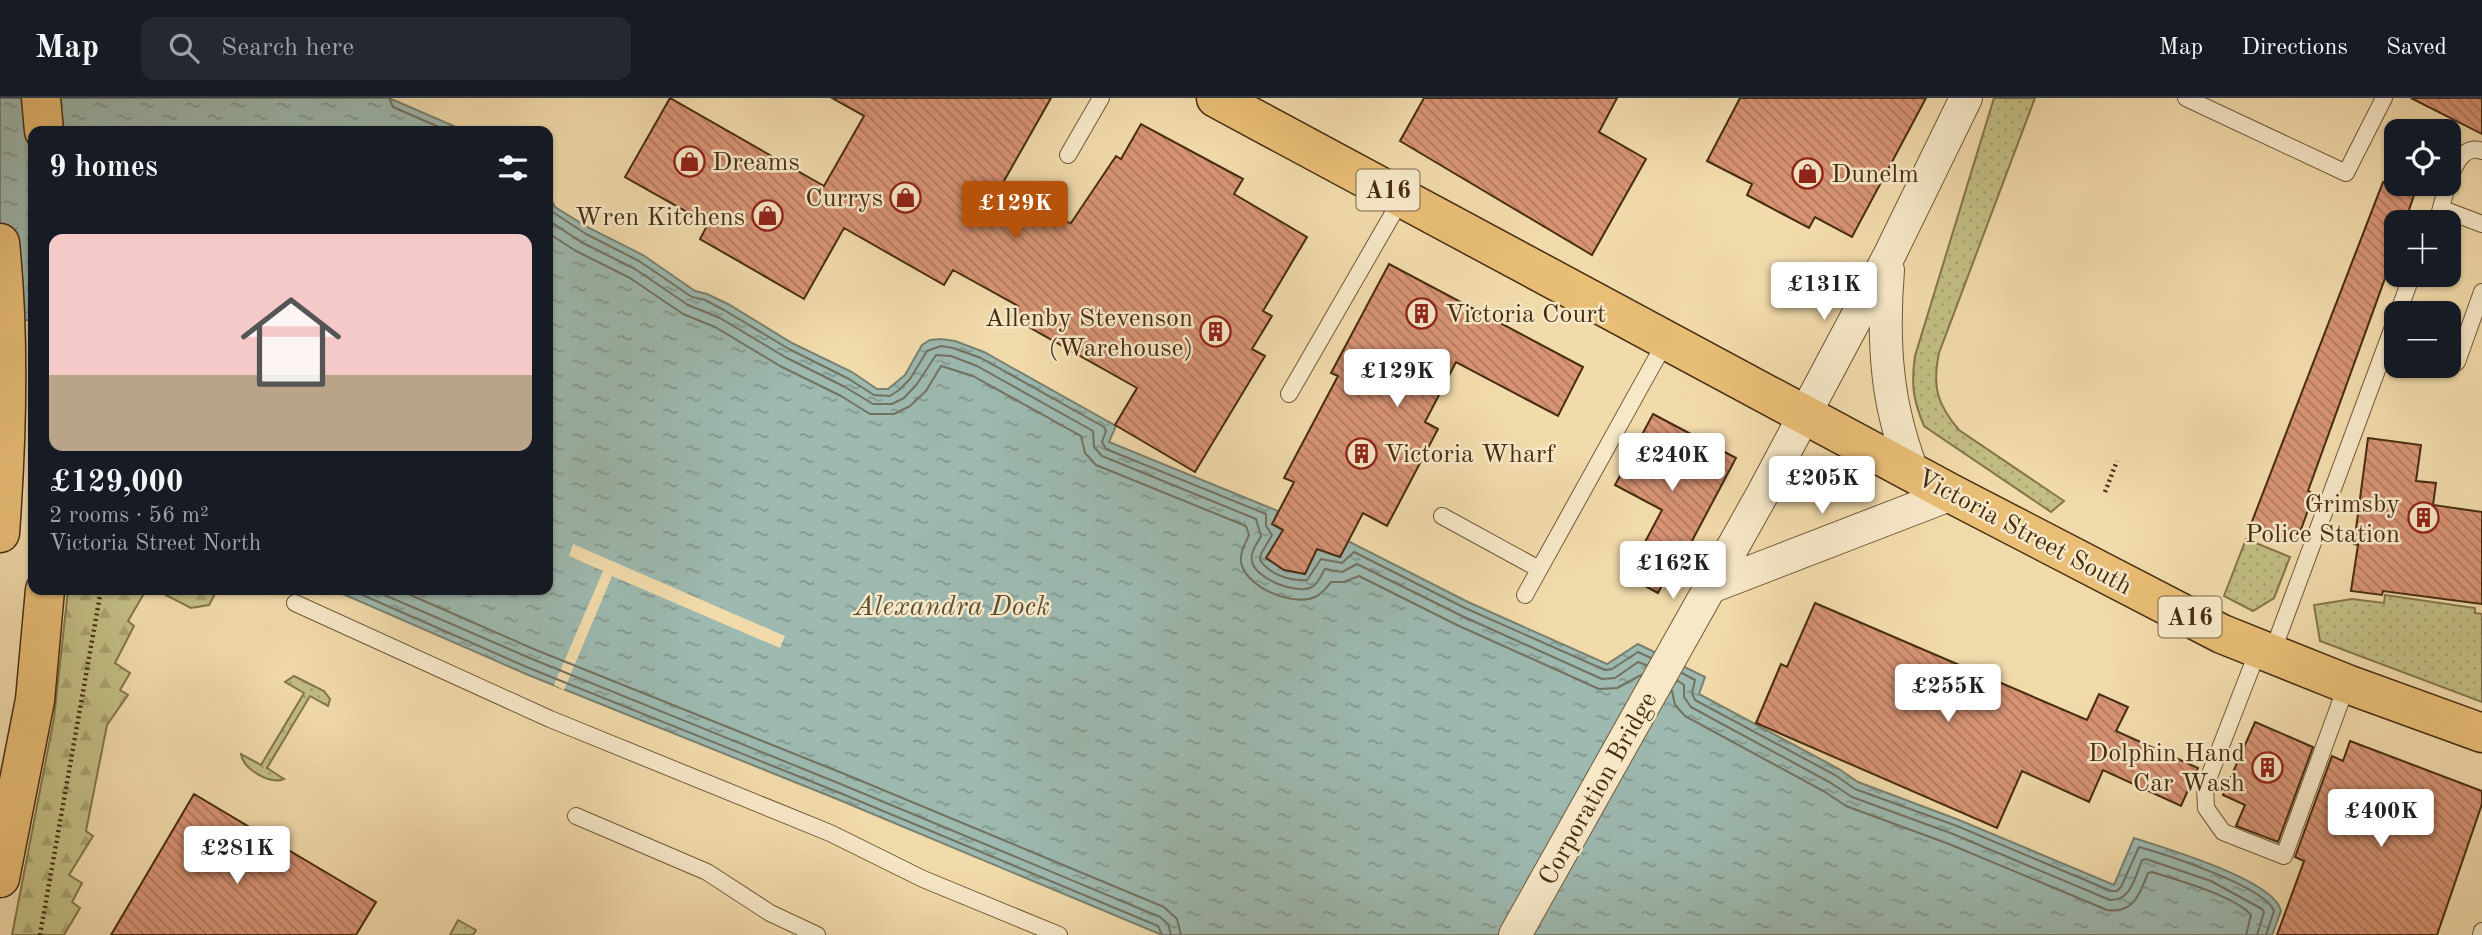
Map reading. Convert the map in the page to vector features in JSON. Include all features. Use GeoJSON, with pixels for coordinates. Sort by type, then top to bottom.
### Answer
{"type":"FeatureCollection","features":[{"type":"Feature","properties":{"kind":"highway"},"geometry":{"type":"LineString","coordinates":[[41,98],[44,126]]}},
{"type":"Feature","properties":{"kind":"highway","name":"A16"},"geometry":{"type":"LineString","coordinates":[[1216,98],[1806,414]]}},
{"type":"Feature","properties":{"kind":"highway"},"geometry":{"type":"LineString","coordinates":[[0,243],[6,383],[6,453],[0,533]]}},
{"type":"Feature","properties":{"kind":"highway","name":"Victoria Street South"},"geometry":{"type":"LineString","coordinates":[[1806,414],[1952,494],[2222,634],[2347,684],[2482,733]]}},
{"type":"Feature","properties":{"kind":"highway"},"geometry":{"type":"LineString","coordinates":[[0,878],[35,700],[45,595]]}},
{"type":"Feature","properties":{"kind":"street","name":"Corporation Bridge"},"geometry":{"type":"LineString","coordinates":[[1514,935],[1806,414],[1890,254],[1966,98]]}},
{"type":"Feature","properties":{"kind":"street"},"geometry":{"type":"LineString","coordinates":[[1890,254],[1885,309],[1887,364],[1896,418],[1912,471]]}},
{"type":"Feature","properties":{"kind":"street"},"geometry":{"type":"LineString","coordinates":[[1711,587],[1952,494]]}},
{"type":"Feature","properties":{"kind":"lane"},"geometry":{"type":"LineString","coordinates":[[1068,155],[1101,98]]}},
{"type":"Feature","properties":{"kind":"lane"},"geometry":{"type":"LineString","coordinates":[[2186,98],[2346,173],[2384,98]]}},
{"type":"Feature","properties":{"kind":"lane"},"geometry":{"type":"LineString","coordinates":[[2438,210],[2457,161],[2464,152],[2476,148],[2482,151]]}},
{"type":"Feature","properties":{"kind":"lane"},"geometry":{"type":"LineString","coordinates":[[1289,394],[1402,198]]}},
{"type":"Feature","properties":{"kind":"lane"},"geometry":{"type":"LineString","coordinates":[[2461,216],[2482,224]]}},
{"type":"Feature","properties":{"kind":"lane"},"geometry":{"type":"LineString","coordinates":[[2461,353],[2482,292]]}},
{"type":"Feature","properties":{"kind":"lane"},"geometry":{"type":"LineString","coordinates":[[1525,595],[1667,339]]}},
{"type":"Feature","properties":{"kind":"lane"},"geometry":{"type":"LineString","coordinates":[[2347,684],[2284,856],[2222,832],[2206,808],[2205,788],[2265,651],[2384,349]]}},
{"type":"Feature","properties":{"kind":"lane"},"geometry":{"type":"LineString","coordinates":[[1442,516],[1539,569]]}},
{"type":"Feature","properties":{"kind":"lane"},"geometry":{"type":"LineString","coordinates":[[295,603],[550,719],[830,833],[923,879],[1059,935]]}},
{"type":"Feature","properties":{"kind":"lane"},"geometry":{"type":"LineString","coordinates":[[576,816],[707,872],[769,913],[817,935]]}},
{"type":"Feature","properties":{"kind":"path"},"geometry":{"type":"LineString","coordinates":[[2105,492],[2117,461]]}},
{"type":"Feature","properties":{"kind":"path"},"geometry":{"type":"LineString","coordinates":[[40,935],[100,595]]}},
{"type":"Feature","properties":{"kind":"green space"},"geometry":{"type":"Polygon","coordinates":[[[1994,98],[2035,98],[1939,353],[1936,385],[1941,403],[1959,430],[2064,501],[2051,512],[1924,426],[1914,392],[1915,356],[1994,98]]]}},
{"type":"Feature","properties":{"kind":"green space"},"geometry":{"type":"Polygon","coordinates":[[[2246,539],[2290,557],[2274,598],[2253,611],[2224,596],[2246,539]]]}},
{"type":"Feature","properties":{"kind":"green space"},"geometry":{"type":"Polygon","coordinates":[[[67,595],[143,595],[128,621],[134,626],[115,663],[130,673],[120,690],[128,695],[107,725],[86,831],[93,836],[69,875],[82,883],[72,902],[80,908],[64,935],[12,935],[54,718],[67,595]]]}},
{"type":"Feature","properties":{"kind":"green space"},"geometry":{"type":"Polygon","coordinates":[[[166,595],[214,595],[209,605],[191,608],[166,595]]]}},
{"type":"Feature","properties":{"kind":"green space"},"geometry":{"type":"Polygon","coordinates":[[[2385,595],[2475,608],[2475,613],[2482,614],[2482,702],[2320,641],[2314,605],[2352,599],[2384,603],[2385,595]]]}},
{"type":"Feature","properties":{"kind":"green space"},"geometry":{"type":"Polygon","coordinates":[[[294,676],[324,691],[330,699],[328,706],[310,696],[267,768],[284,779],[272,780],[252,770],[241,754],[261,765],[304,693],[285,682],[294,676]]]}},
{"type":"Feature","properties":{"kind":"green space"},"geometry":{"type":"Polygon","coordinates":[[[458,920],[476,930],[473,935],[450,935],[458,920]]]}},
{"type":"Feature","properties":{"kind":"water"},"geometry":{"type":"Polygon","coordinates":[[[0,98],[389,98],[454,126],[28,126],[28,320],[0,320],[0,98]]]}},
{"type":"Feature","properties":{"kind":"water","name":"Alexandra Dock"},"geometry":{"type":"Polygon","coordinates":[[[553,203],[589,228],[643,255],[695,291],[728,304],[792,343],[852,372],[877,389],[888,389],[905,375],[922,345],[930,340],[955,341],[984,352],[1116,426],[1109,442],[1278,511],[1273,524],[1283,530],[1267,558],[1284,570],[1304,573],[1317,549],[1340,557],[1348,541],[1468,602],[1607,664],[1638,644],[1705,677],[1699,694],[1839,769],[1858,782],[1959,820],[2114,885],[2134,838],[2192,857],[2240,877],[2274,899],[2281,911],[2272,935],[1162,935],[837,799],[526,674],[345,595],[553,595],[553,203]]]}},
{"type":"Feature","properties":{"kind":"pier"},"geometry":{"type":"Polygon","coordinates":[[[573,544],[785,636],[780,648],[612,576],[564,690],[554,685],[603,571],[569,556],[573,544]]]}},
{"type":"Feature","properties":{"kind":"building"},"geometry":{"type":"Polygon","coordinates":[[[670,98],[824,186],[864,116],[832,98],[1051,98],[1000,188],[1047,218],[1071,223],[1116,156],[1121,159],[1141,124],[1243,179],[1234,194],[1307,237],[1263,311],[1272,316],[1252,349],[1265,356],[1195,472],[1115,425],[1137,388],[1011,317],[1018,306],[953,270],[944,285],[844,228],[804,299],[700,239],[708,224],[625,177],[670,98]]]}},
{"type":"Feature","properties":{"kind":"building"},"geometry":{"type":"Polygon","coordinates":[[[1424,98],[1617,98],[1599,132],[1646,159],[1592,255],[1400,141],[1424,98]]]}},
{"type":"Feature","properties":{"kind":"building","name":"Dunelm"},"geometry":{"type":"Polygon","coordinates":[[[1740,98],[1926,98],[1852,237],[1815,217],[1809,228],[1747,195],[1752,184],[1707,161],[1740,98]]]}},
{"type":"Feature","properties":{"kind":"building"},"geometry":{"type":"Polygon","coordinates":[[[2411,98],[2482,98],[2482,134],[2461,123],[2461,119],[2452,119],[2411,98]]]}},
{"type":"Feature","properties":{"kind":"building"},"geometry":{"type":"Polygon","coordinates":[[[2383,182],[2384,196],[2414,196],[2409,210],[2384,210],[2384,281],[2308,491],[2314,494],[2296,543],[2251,524],[2383,182]]]}},
{"type":"Feature","properties":{"kind":"building"},"geometry":{"type":"Polygon","coordinates":[[[1389,264],[1583,367],[1558,416],[1456,362],[1425,422],[1438,429],[1387,526],[1363,513],[1340,557],[1317,549],[1305,574],[1284,570],[1266,558],[1283,530],[1272,524],[1294,482],[1284,478],[1338,376],[1331,373],[1389,264]]]}},
{"type":"Feature","properties":{"kind":"building"},"geometry":{"type":"Polygon","coordinates":[[[1653,414],[1736,458],[1684,556],[1678,553],[1658,593],[1627,576],[1662,510],[1615,485],[1653,414]]]}},
{"type":"Feature","properties":{"kind":"building","name":"Grimsby Police Station"},"geometry":{"type":"Polygon","coordinates":[[[2368,438],[2421,445],[2416,481],[2436,483],[2433,505],[2482,512],[2482,604],[2383,591],[2382,595],[2351,591],[2358,545],[2354,544],[2368,438]]]}},
{"type":"Feature","properties":{"kind":"building"},"geometry":{"type":"Polygon","coordinates":[[[1815,603],[2087,720],[2099,694],[2128,707],[2116,731],[2198,768],[2181,806],[2103,770],[2089,802],[2022,771],[1997,828],[1756,723],[1781,664],[1787,667],[1815,603]]]}},
{"type":"Feature","properties":{"kind":"building","name":"Dolphin Hand Car Wash"},"geometry":{"type":"Polygon","coordinates":[[[2255,722],[2313,747],[2278,842],[2236,826],[2245,805],[2223,795],[2255,722]]]}},
{"type":"Feature","properties":{"kind":"building"},"geometry":{"type":"Polygon","coordinates":[[[2350,741],[2482,791],[2482,804],[2437,935],[2277,935],[2304,861],[2295,857],[2332,756],[2343,761],[2350,741]]]}},
{"type":"Feature","properties":{"kind":"building"},"geometry":{"type":"Polygon","coordinates":[[[194,794],[376,902],[356,935],[111,935],[194,794]]]}},
{"type":"Feature","properties":{"kind":"place","name":"Dreams"},"geometry":{"type":"Point","coordinates":[689,161]}},
{"type":"Feature","properties":{"kind":"place","name":"Dunelm"},"geometry":{"type":"Point","coordinates":[1808,173]}},
{"type":"Feature","properties":{"kind":"place","name":"Currys"},"geometry":{"type":"Point","coordinates":[906,197]}},
{"type":"Feature","properties":{"kind":"place","name":"Wren Kitchens"},"geometry":{"type":"Point","coordinates":[768,216]}},
{"type":"Feature","properties":{"kind":"place","name":"Victoria Court"},"geometry":{"type":"Point","coordinates":[1422,313]}},
{"type":"Feature","properties":{"kind":"place","name":"Allenby Stevenson (Warehouse)"},"geometry":{"type":"Point","coordinates":[1216,332]}},
{"type":"Feature","properties":{"kind":"place","name":"Victoria Wharf"},"geometry":{"type":"Point","coordinates":[1361,453]}},
{"type":"Feature","properties":{"kind":"place","name":"Grimsby Police Station"},"geometry":{"type":"Point","coordinates":[2423,518]}},
{"type":"Feature","properties":{"kind":"place","name":"Dolphin Hand Car Wash"},"geometry":{"type":"Point","coordinates":[2268,767]}}]}
